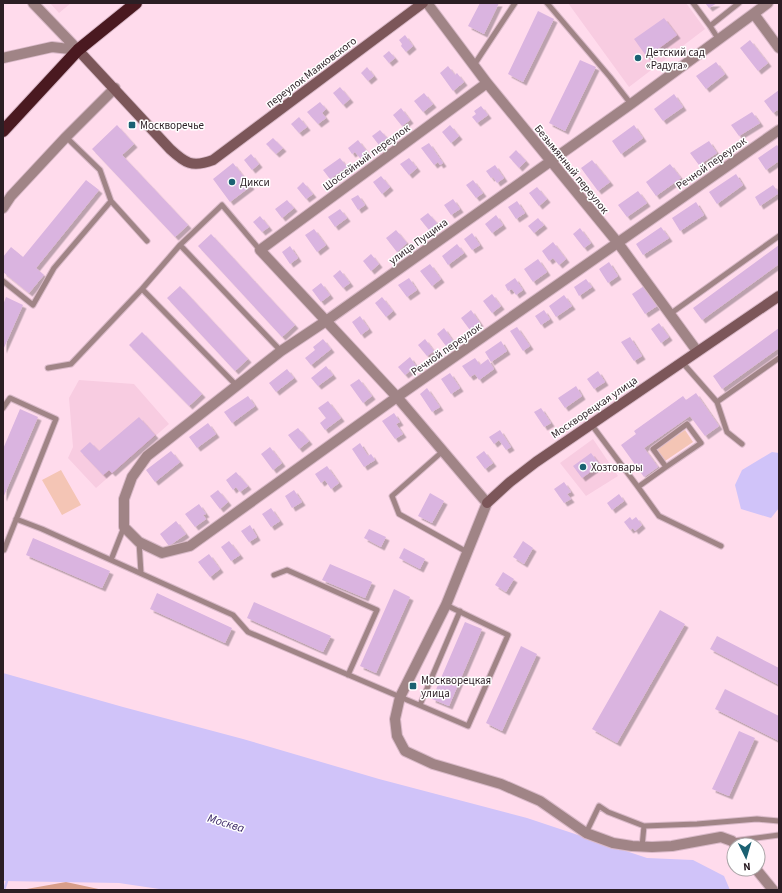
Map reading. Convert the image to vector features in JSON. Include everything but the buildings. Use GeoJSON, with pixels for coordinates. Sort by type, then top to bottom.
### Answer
{"type":"FeatureCollection","features":[{"type":"Feature","properties":{"kind":"highway"},"geometry":{"type":"LineString","coordinates":[[3,131],[78,50],[136,3]]}},
{"type":"Feature","properties":{"kind":"street"},"geometry":{"type":"LineString","coordinates":[[3,208],[11,196],[66,137],[115,88],[33,3]]}},
{"type":"Feature","properties":{"kind":"street","name":"переулок Маяковского"},"geometry":{"type":"LineString","coordinates":[[115,88],[182,161],[192,164],[202,164],[213,160],[423,3]]}},
{"type":"Feature","properties":{"kind":"street","name":"Безымянный переулок"},"geometry":{"type":"LineString","coordinates":[[427,3],[474,66],[618,243],[697,351]]}},
{"type":"Feature","properties":{"kind":"street","name":"улица Пущина"},"geometry":{"type":"LineString","coordinates":[[124,527],[124,499],[132,477],[147,456],[281,351],[326,321],[631,104],[768,3]]}},
{"type":"Feature","properties":{"kind":"street"},"geometry":{"type":"LineString","coordinates":[[754,14],[779,48]]}},
{"type":"Feature","properties":{"kind":"street"},"geometry":{"type":"LineString","coordinates":[[3,58],[52,46],[78,50]]}},
{"type":"Feature","properties":{"kind":"street","name":"Шоссейный переулок"},"geometry":{"type":"LineString","coordinates":[[260,250],[487,82]]}},
{"type":"Feature","properties":{"kind":"street","name":"Речной переулок"},"geometry":{"type":"LineString","coordinates":[[124,527],[139,542],[162,553],[190,546],[398,397],[779,130]]}},
{"type":"Feature","properties":{"kind":"street"},"geometry":{"type":"LineString","coordinates":[[260,250],[398,397],[487,503]]}},
{"type":"Feature","properties":{"kind":"street","name":"Москворецкая улица"},"geometry":{"type":"LineString","coordinates":[[726,840],[721,838],[672,846],[642,847],[613,843],[586,833],[540,801],[501,784],[432,764],[405,751],[397,736],[395,719],[400,697],[446,605],[487,503],[510,482],[536,462],[779,296]]}},
{"type":"Feature","properties":{"kind":"street"},"geometry":{"type":"LineString","coordinates":[[763,877],[774,890]]}},
{"type":"Feature","properties":{"kind":"lane"},"geometry":{"type":"LineString","coordinates":[[474,66],[515,3]]}},
{"type":"Feature","properties":{"kind":"lane"},"geometry":{"type":"LineString","coordinates":[[547,3],[631,104]]}},
{"type":"Feature","properties":{"kind":"lane"},"geometry":{"type":"LineString","coordinates":[[693,3],[719,40]]}},
{"type":"Feature","properties":{"kind":"lane"},"geometry":{"type":"LineString","coordinates":[[710,26],[739,3]]}},
{"type":"Feature","properties":{"kind":"lane"},"geometry":{"type":"LineString","coordinates":[[66,137],[100,170],[111,201],[147,241]]}},
{"type":"Feature","properties":{"kind":"lane"},"geometry":{"type":"LineString","coordinates":[[3,281],[33,305],[54,268],[111,201]]}},
{"type":"Feature","properties":{"kind":"lane"},"geometry":{"type":"LineString","coordinates":[[48,368],[71,364],[142,289],[180,245],[222,204],[260,250]]}},
{"type":"Feature","properties":{"kind":"lane"},"geometry":{"type":"LineString","coordinates":[[670,314],[779,236]]}},
{"type":"Feature","properties":{"kind":"lane"},"geometry":{"type":"LineString","coordinates":[[180,245],[281,351]]}},
{"type":"Feature","properties":{"kind":"lane"},"geometry":{"type":"LineString","coordinates":[[142,289],[237,386]]}},
{"type":"Feature","properties":{"kind":"lane"},"geometry":{"type":"LineString","coordinates":[[717,402],[779,358]]}},
{"type":"Feature","properties":{"kind":"lane"},"geometry":{"type":"LineString","coordinates":[[682,362],[717,402],[727,432],[742,444]]}},
{"type":"Feature","properties":{"kind":"lane"},"geometry":{"type":"LineString","coordinates":[[3,408],[10,398],[56,419],[4,550],[3,549]]}},
{"type":"Feature","properties":{"kind":"lane"},"geometry":{"type":"LineString","coordinates":[[591,424],[659,516],[721,546]]}},
{"type":"Feature","properties":{"kind":"lane"},"geometry":{"type":"LineString","coordinates":[[638,487],[666,468],[701,443],[687,424],[652,449],[666,468]]}},
{"type":"Feature","properties":{"kind":"lane"},"geometry":{"type":"LineString","coordinates":[[443,451],[392,496],[399,514],[467,552]]}},
{"type":"Feature","properties":{"kind":"lane"},"geometry":{"type":"LineString","coordinates":[[16,519],[42,529],[232,615],[248,632],[468,726],[508,635],[446,605]]}},
{"type":"Feature","properties":{"kind":"lane"},"geometry":{"type":"LineString","coordinates":[[111,560],[124,527]]}},
{"type":"Feature","properties":{"kind":"lane"},"geometry":{"type":"LineString","coordinates":[[139,542],[141,573]]}},
{"type":"Feature","properties":{"kind":"lane"},"geometry":{"type":"LineString","coordinates":[[274,575],[288,570],[378,610],[348,675]]}},
{"type":"Feature","properties":{"kind":"lane"},"geometry":{"type":"LineString","coordinates":[[420,705],[460,611]]}},
{"type":"Feature","properties":{"kind":"lane"},"geometry":{"type":"LineString","coordinates":[[586,833],[599,806],[608,812],[644,826],[697,824],[757,819],[779,821]]}},
{"type":"Feature","properties":{"kind":"lane"},"geometry":{"type":"LineString","coordinates":[[642,847],[644,826]]}},
{"type":"Feature","properties":{"kind":"lane"},"geometry":{"type":"LineString","coordinates":[[766,837],[779,835]]}},
{"type":"Feature","properties":{"kind":"shaded area"},"geometry":{"type":"Polygon","coordinates":[[[50,3],[71,3],[59,13],[50,3]]]}},
{"type":"Feature","properties":{"kind":"shaded area","name":"Детский сад «Радуга»"},"geometry":{"type":"Polygon","coordinates":[[[568,3],[686,3],[705,29],[629,87],[568,3]]]}},
{"type":"Feature","properties":{"kind":"shaded area"},"geometry":{"type":"Polygon","coordinates":[[[79,380],[134,384],[169,424],[96,488],[68,458],[73,447],[69,398],[79,380]]]}},
{"type":"Feature","properties":{"kind":"shaded area"},"geometry":{"type":"Polygon","coordinates":[[[685,430],[693,442],[665,461],[657,449],[685,430]]]}},
{"type":"Feature","properties":{"kind":"shaded area"},"geometry":{"type":"Polygon","coordinates":[[[593,439],[618,476],[586,496],[560,463],[593,439]]]}},
{"type":"Feature","properties":{"kind":"shaded area"},"geometry":{"type":"Polygon","coordinates":[[[61,470],[81,505],[62,515],[42,480],[61,470]]]}},
{"type":"Feature","properties":{"kind":"shaded area"},"geometry":{"type":"Polygon","coordinates":[[[66,882],[103,890],[21,890],[66,882]]]}},
{"type":"Feature","properties":{"kind":"water"},"geometry":{"type":"Polygon","coordinates":[[[772,452],[779,453],[779,508],[771,518],[741,509],[735,485],[742,470],[772,452]]]}},
{"type":"Feature","properties":{"kind":"water","name":"Москва"},"geometry":{"type":"Polygon","coordinates":[[[3,673],[243,739],[379,779],[527,818],[647,858],[693,860],[724,876],[730,890],[166,890],[119,883],[3,881],[3,673]]]}},
{"type":"Feature","properties":{"kind":"waterway"},"geometry":{"type":"LineString","coordinates":[[4,890],[7,881]]}},
{"type":"Feature","properties":{"kind":"place","name":"Детский сад «Радуга»"},"geometry":{"type":"Point","coordinates":[638,58]}},
{"type":"Feature","properties":{"kind":"place","name":"Москворечье"},"geometry":{"type":"Point","coordinates":[132,125]}},
{"type":"Feature","properties":{"kind":"place","name":"Дикси"},"geometry":{"type":"Point","coordinates":[232,182]}},
{"type":"Feature","properties":{"kind":"place","name":"Хозтовары"},"geometry":{"type":"Point","coordinates":[583,467]}},
{"type":"Feature","properties":{"kind":"place","name":"Москворецкая улица"},"geometry":{"type":"Point","coordinates":[413,686]}}]}
